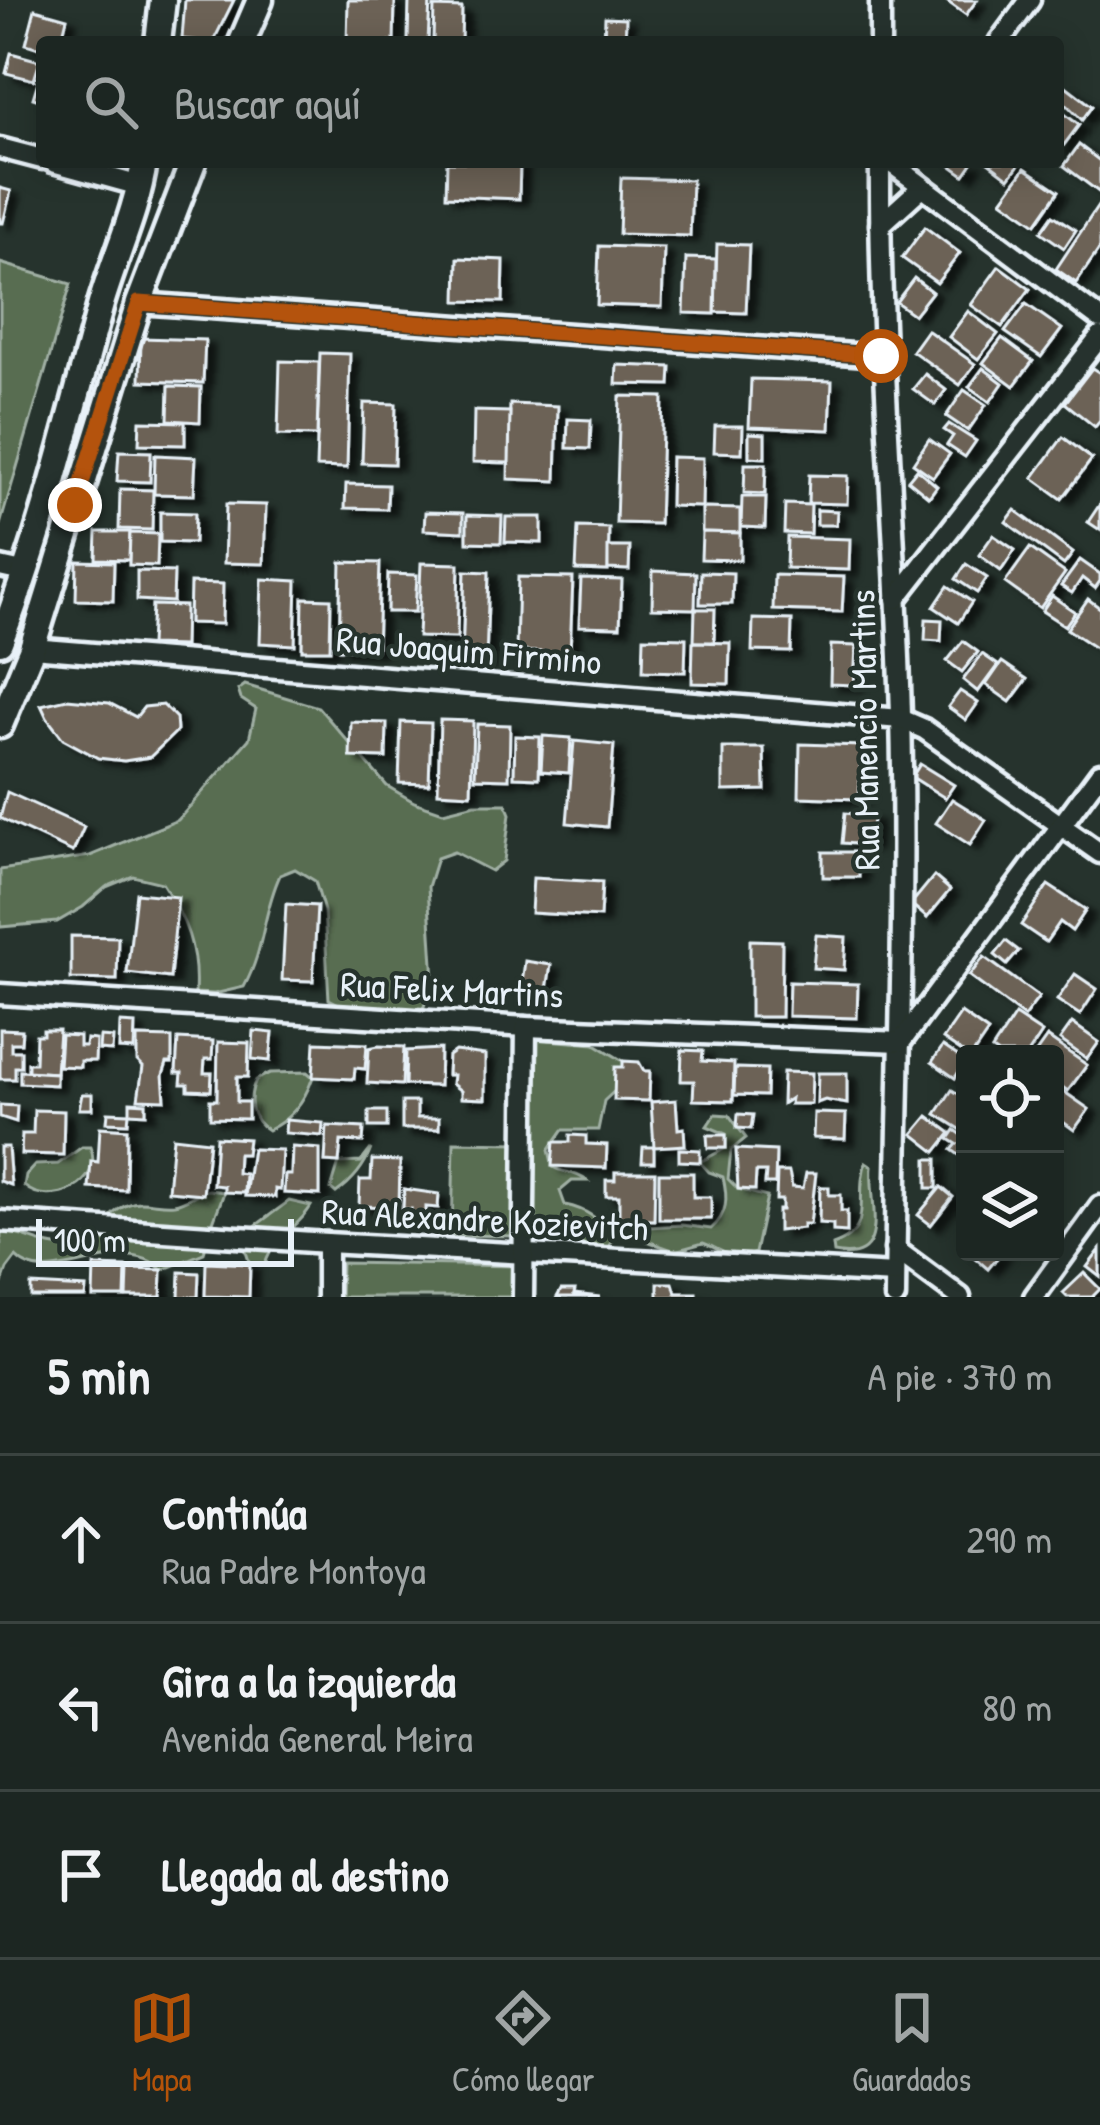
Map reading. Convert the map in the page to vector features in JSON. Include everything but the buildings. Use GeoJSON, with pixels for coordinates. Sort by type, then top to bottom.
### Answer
{"type":"FeatureCollection","features":[{"type":"Feature","properties":{"kind":"main road"},"geometry":{"type":"LineString","coordinates":[[159,36],[163,0]]}},
{"type":"Feature","properties":{"kind":"main road"},"geometry":{"type":"LineString","coordinates":[[245,36],[260,0]]}},
{"type":"Feature","properties":{"kind":"main road"},"geometry":{"type":"LineString","coordinates":[[0,725],[32,648],[139,303],[191,168]]}},
{"type":"Feature","properties":{"kind":"main road"},"geometry":{"type":"LineString","coordinates":[[0,642],[27,573],[142,174]]}},
{"type":"Feature","properties":{"kind":"main road"},"geometry":{"type":"LineString","coordinates":[[104,295],[139,303]]}},
{"type":"Feature","properties":{"kind":"street"},"geometry":{"type":"LineString","coordinates":[[880,0],[880,36]]}},
{"type":"Feature","properties":{"kind":"street"},"geometry":{"type":"LineString","coordinates":[[1003,36],[1030,0]]}},
{"type":"Feature","properties":{"kind":"street"},"geometry":{"type":"LineString","coordinates":[[0,148],[36,157]]}},
{"type":"Feature","properties":{"kind":"street"},"geometry":{"type":"LineString","coordinates":[[98,168],[142,174]]}},
{"type":"Feature","properties":{"kind":"street","name":"Rua Manencio Martins"},"geometry":{"type":"LineString","coordinates":[[880,168],[881,356],[901,719],[895,1297]]}},
{"type":"Feature","properties":{"kind":"street"},"geometry":{"type":"LineString","coordinates":[[903,168],[1100,319]]}},
{"type":"Feature","properties":{"kind":"street"},"geometry":{"type":"LineString","coordinates":[[880,225],[922,187]]}},
{"type":"Feature","properties":{"kind":"street"},"geometry":{"type":"LineString","coordinates":[[139,303],[881,356]]}},
{"type":"Feature","properties":{"kind":"street"},"geometry":{"type":"LineString","coordinates":[[896,599],[1100,337]]}},
{"type":"Feature","properties":{"kind":"street"},"geometry":{"type":"LineString","coordinates":[[0,567],[27,573]]}},
{"type":"Feature","properties":{"kind":"street","name":"Rua Joaquim Firmino"},"geometry":{"type":"LineString","coordinates":[[32,648],[901,719]]}},
{"type":"Feature","properties":{"kind":"street"},"geometry":{"type":"LineString","coordinates":[[901,719],[924,729],[1100,854]]}},
{"type":"Feature","properties":{"kind":"street"},"geometry":{"type":"LineString","coordinates":[[901,1042],[1100,773]]}},
{"type":"Feature","properties":{"kind":"street","name":"Rua Felix Martins"},"geometry":{"type":"LineString","coordinates":[[0,994],[526,1027],[901,1042]]}},
{"type":"Feature","properties":{"kind":"street"},"geometry":{"type":"LineString","coordinates":[[523,1297],[526,1027]]}},
{"type":"Feature","properties":{"kind":"street"},"geometry":{"type":"LineString","coordinates":[[1034,1297],[1100,1206]]}},
{"type":"Feature","properties":{"kind":"street","name":"Rua Alexandre Kozievitch"},"geometry":{"type":"LineString","coordinates":[[0,1221],[327,1244],[895,1274]]}},
{"type":"Feature","properties":{"kind":"street"},"geometry":{"type":"LineString","coordinates":[[327,1244],[327,1297]]}},
{"type":"Feature","properties":{"kind":"street"},"geometry":{"type":"LineString","coordinates":[[896,1249],[960,1297]]}},
{"type":"Feature","properties":{"kind":"green space"},"geometry":{"type":"Polygon","coordinates":[[[0,263],[71,284],[0,525],[0,263]]]}},
{"type":"Feature","properties":{"kind":"green space"},"geometry":{"type":"Polygon","coordinates":[[[245,685],[318,707],[387,786],[414,802],[443,812],[475,804],[506,804],[510,814],[504,861],[491,871],[454,852],[437,858],[428,887],[434,980],[423,1009],[349,1009],[329,999],[324,911],[315,881],[295,869],[280,875],[244,987],[214,994],[195,993],[189,935],[162,883],[133,876],[106,887],[57,922],[0,927],[0,870],[90,856],[178,820],[249,739],[256,709],[241,699],[238,690],[245,685]]]}},
{"type":"Feature","properties":{"kind":"green space"},"geometry":{"type":"Polygon","coordinates":[[[535,1039],[595,1044],[623,1061],[625,1081],[604,1101],[598,1130],[563,1130],[549,1150],[553,1167],[587,1181],[572,1181],[560,1191],[565,1205],[592,1216],[608,1231],[613,1238],[607,1250],[566,1242],[531,1219],[528,1162],[535,1135],[528,1053],[535,1039]]]}},
{"type":"Feature","properties":{"kind":"green space"},"geometry":{"type":"Polygon","coordinates":[[[307,1072],[313,1077],[296,1108],[268,1130],[262,1126],[252,1108],[256,1080],[270,1073],[307,1072]]]}},
{"type":"Feature","properties":{"kind":"green space"},"geometry":{"type":"Polygon","coordinates":[[[715,1114],[729,1115],[746,1138],[731,1150],[728,1179],[738,1189],[767,1197],[755,1253],[728,1254],[703,1243],[675,1251],[647,1241],[649,1227],[711,1229],[721,1218],[726,1199],[723,1177],[700,1162],[726,1148],[726,1134],[707,1126],[715,1114]]]}},
{"type":"Feature","properties":{"kind":"green space"},"geometry":{"type":"Polygon","coordinates":[[[454,1142],[518,1143],[516,1236],[452,1235],[454,1142]]]}},
{"type":"Feature","properties":{"kind":"green space"},"geometry":{"type":"Polygon","coordinates":[[[82,1147],[90,1147],[93,1160],[90,1172],[73,1189],[48,1195],[24,1186],[35,1165],[58,1164],[82,1147]]]}},
{"type":"Feature","properties":{"kind":"green space"},"geometry":{"type":"Polygon","coordinates":[[[371,1149],[353,1179],[336,1193],[331,1189],[339,1163],[361,1162],[371,1149]]]}},
{"type":"Feature","properties":{"kind":"green space"},"geometry":{"type":"Polygon","coordinates":[[[866,1162],[872,1166],[871,1239],[865,1249],[853,1254],[834,1253],[833,1245],[847,1238],[859,1221],[866,1162]]]}},
{"type":"Feature","properties":{"kind":"green space"},"geometry":{"type":"Polygon","coordinates":[[[209,1190],[224,1192],[204,1253],[162,1270],[146,1259],[127,1256],[48,1268],[30,1266],[16,1257],[0,1289],[1,1232],[65,1246],[89,1238],[127,1205],[174,1204],[209,1190]]]}},
{"type":"Feature","properties":{"kind":"green space"},"geometry":{"type":"Polygon","coordinates":[[[289,1201],[311,1206],[274,1247],[265,1265],[250,1264],[246,1252],[251,1229],[289,1201]]]}},
{"type":"Feature","properties":{"kind":"green space"},"geometry":{"type":"Polygon","coordinates":[[[341,1263],[520,1266],[520,1297],[340,1297],[341,1263]]]}},
{"type":"Feature","properties":{"kind":"route"},"geometry":{"type":"LineString","coordinates":[[75,505],[139,303],[881,356]]}}]}
